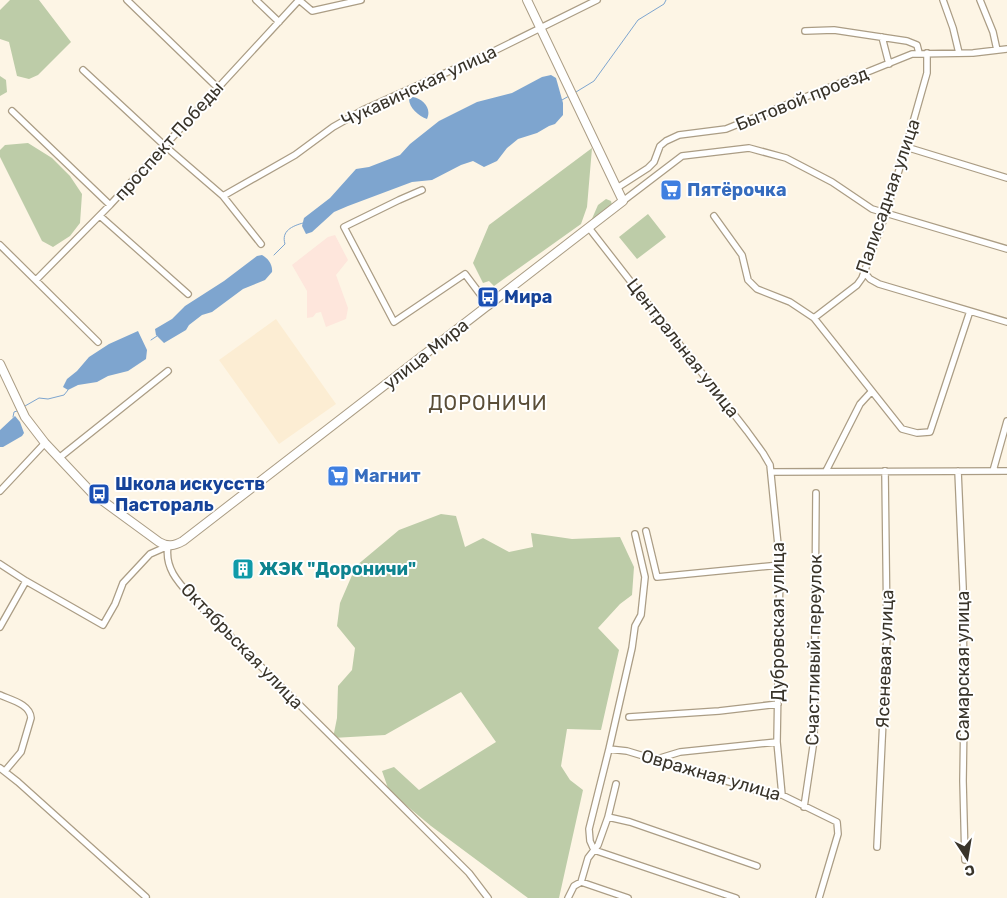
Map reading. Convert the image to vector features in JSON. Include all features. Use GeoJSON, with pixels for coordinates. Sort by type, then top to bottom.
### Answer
{"type":"FeatureCollection","features":[{"type":"Feature","properties":{"kind":"street"},"geometry":{"type":"LineString","coordinates":[[127,0],[218,88]]}},
{"type":"Feature","properties":{"kind":"street"},"geometry":{"type":"LineString","coordinates":[[256,0],[279,22]]}},
{"type":"Feature","properties":{"kind":"street"},"geometry":{"type":"LineString","coordinates":[[299,0],[312,11],[361,0]]}},
{"type":"Feature","properties":{"kind":"street","name":"проспект Победы"},"geometry":{"type":"LineString","coordinates":[[36,280],[100,216],[299,0]]}},
{"type":"Feature","properties":{"kind":"street"},"geometry":{"type":"LineString","coordinates":[[527,0],[624,201]]}},
{"type":"Feature","properties":{"kind":"street","name":"Чукавинская улица"},"geometry":{"type":"LineString","coordinates":[[222,196],[295,155],[333,127],[363,110],[490,53],[597,0]]}},
{"type":"Feature","properties":{"kind":"street"},"geometry":{"type":"LineString","coordinates":[[943,0],[954,28],[959,53]]}},
{"type":"Feature","properties":{"kind":"street"},"geometry":{"type":"LineString","coordinates":[[980,0],[993,32],[997,50]]}},
{"type":"Feature","properties":{"kind":"street"},"geometry":{"type":"LineString","coordinates":[[805,31],[834,30],[907,41],[917,45],[919,53]]}},
{"type":"Feature","properties":{"kind":"street"},"geometry":{"type":"LineString","coordinates":[[882,37],[889,64]]}},
{"type":"Feature","properties":{"kind":"street","name":"Бытовой проезд"},"geometry":{"type":"LineString","coordinates":[[617,188],[648,168],[654,162],[660,146],[679,135],[726,129],[912,54],[1007,49]]}},
{"type":"Feature","properties":{"kind":"street","name":"Палисадная улица"},"geometry":{"type":"LineString","coordinates":[[814,318],[856,285],[864,272],[886,213],[906,147],[927,73],[927,53]]}},
{"type":"Feature","properties":{"kind":"street"},"geometry":{"type":"LineString","coordinates":[[83,70],[222,196],[261,244]]}},
{"type":"Feature","properties":{"kind":"street"},"geometry":{"type":"LineString","coordinates":[[12,111],[110,205]]}},
{"type":"Feature","properties":{"kind":"street"},"geometry":{"type":"LineString","coordinates":[[906,147],[1007,178]]}},
{"type":"Feature","properties":{"kind":"street","name":"улица Мира"},"geometry":{"type":"LineString","coordinates":[[168,546],[183,541],[682,156],[749,148],[786,158],[832,182],[872,209],[886,213]]}},
{"type":"Feature","properties":{"kind":"street"},"geometry":{"type":"LineString","coordinates":[[422,190],[344,227],[394,322],[465,274],[489,306]]}},
{"type":"Feature","properties":{"kind":"street"},"geometry":{"type":"LineString","coordinates":[[886,213],[1007,249]]}},
{"type":"Feature","properties":{"kind":"street"},"geometry":{"type":"LineString","coordinates":[[100,216],[188,294]]}},
{"type":"Feature","properties":{"kind":"street"},"geometry":{"type":"LineString","coordinates":[[714,216],[742,255],[748,280],[757,289],[790,302],[814,318],[902,429],[917,434],[930,432],[970,311]]}},
{"type":"Feature","properties":{"kind":"street","name":"Центральная улица"},"geometry":{"type":"LineString","coordinates":[[590,228],[747,431],[767,459],[771,472]]}},
{"type":"Feature","properties":{"kind":"street"},"geometry":{"type":"LineString","coordinates":[[0,245],[98,342]]}},
{"type":"Feature","properties":{"kind":"street"},"geometry":{"type":"LineString","coordinates":[[864,272],[878,284],[1007,322]]}},
{"type":"Feature","properties":{"kind":"street"},"geometry":{"type":"LineString","coordinates":[[0,364],[26,417],[59,458],[92,493],[159,542],[168,546]]}},
{"type":"Feature","properties":{"kind":"street"},"geometry":{"type":"LineString","coordinates":[[59,458],[168,371]]}},
{"type":"Feature","properties":{"kind":"street"},"geometry":{"type":"LineString","coordinates":[[826,471],[860,404],[872,392]]}},
{"type":"Feature","properties":{"kind":"street"},"geometry":{"type":"LineString","coordinates":[[993,471],[1007,421]]}},
{"type":"Feature","properties":{"kind":"street"},"geometry":{"type":"LineString","coordinates":[[0,491],[46,443]]}},
{"type":"Feature","properties":{"kind":"street","name":"Самарская улица"},"geometry":{"type":"LineString","coordinates":[[958,471],[963,605],[964,714],[962,781],[965,860]]}},
{"type":"Feature","properties":{"kind":"street"},"geometry":{"type":"LineString","coordinates":[[771,472],[1007,471]]}},
{"type":"Feature","properties":{"kind":"street","name":"Дубровская улица"},"geometry":{"type":"LineString","coordinates":[[771,472],[780,564],[777,742],[782,795]]}},
{"type":"Feature","properties":{"kind":"street","name":"Ясеневая улица"},"geometry":{"type":"LineString","coordinates":[[877,847],[887,634],[885,472]]}},
{"type":"Feature","properties":{"kind":"street","name":"Счастливый переулок"},"geometry":{"type":"LineString","coordinates":[[804,807],[814,740],[816,492]]}},
{"type":"Feature","properties":{"kind":"street"},"geometry":{"type":"LineString","coordinates":[[646,531],[657,577],[780,564]]}},
{"type":"Feature","properties":{"kind":"street"},"geometry":{"type":"LineString","coordinates":[[635,534],[645,577],[641,615],[635,626],[632,648],[589,829],[590,841],[594,850],[736,898]]}},
{"type":"Feature","properties":{"kind":"street"},"geometry":{"type":"LineString","coordinates":[[0,564],[26,581],[103,624],[115,604],[123,582],[150,554],[168,546]]}},
{"type":"Feature","properties":{"kind":"street","name":"Октябрьская улица"},"geometry":{"type":"LineString","coordinates":[[168,546],[167,559],[171,570],[175,578],[196,602],[468,873],[488,898]]}},
{"type":"Feature","properties":{"kind":"street"},"geometry":{"type":"LineString","coordinates":[[0,627],[26,581]]}},
{"type":"Feature","properties":{"kind":"street"},"geometry":{"type":"LineString","coordinates":[[0,695],[30,710],[31,718],[21,752],[3,770],[146,897]]}},
{"type":"Feature","properties":{"kind":"street"},"geometry":{"type":"LineString","coordinates":[[629,717],[719,711],[778,704]]}},
{"type":"Feature","properties":{"kind":"street"},"geometry":{"type":"LineString","coordinates":[[657,759],[680,752],[777,742]]}},
{"type":"Feature","properties":{"kind":"street","name":"Овражная улица"},"geometry":{"type":"LineString","coordinates":[[609,749],[627,751],[769,794],[782,795],[837,822],[838,834],[819,898]]}},
{"type":"Feature","properties":{"kind":"street"},"geometry":{"type":"LineString","coordinates":[[568,898],[574,886],[580,882],[588,858],[598,845],[608,817],[616,784]]}},
{"type":"Feature","properties":{"kind":"street"},"geometry":{"type":"LineString","coordinates":[[608,817],[630,822],[757,866]]}},
{"type":"Feature","properties":{"kind":"street"},"geometry":{"type":"LineString","coordinates":[[580,882],[628,898]]}},
{"type":"Feature","properties":{"kind":"shaded area"},"geometry":{"type":"Polygon","coordinates":[[[335,235],[348,260],[336,275],[348,308],[346,319],[326,327],[321,312],[307,318],[307,291],[292,265],[328,237],[335,235]]]}},
{"type":"Feature","properties":{"kind":"shaded area"},"geometry":{"type":"Polygon","coordinates":[[[276,319],[336,404],[279,444],[219,360],[276,319]]]}},
{"type":"Feature","properties":{"kind":"green space"},"geometry":{"type":"Polygon","coordinates":[[[10,0],[39,0],[71,42],[38,75],[29,79],[17,76],[9,42],[0,39],[0,10],[10,0]]]}},
{"type":"Feature","properties":{"kind":"green space"},"geometry":{"type":"Polygon","coordinates":[[[0,76],[6,80],[7,92],[0,96],[0,76]]]}},
{"type":"Feature","properties":{"kind":"green space"},"geometry":{"type":"Polygon","coordinates":[[[28,143],[52,158],[70,176],[82,194],[80,223],[70,236],[53,247],[42,241],[0,157],[0,150],[5,145],[28,143]]]}},
{"type":"Feature","properties":{"kind":"green space"},"geometry":{"type":"Polygon","coordinates":[[[592,148],[587,207],[581,224],[494,286],[489,281],[483,283],[473,263],[489,225],[592,148]]]}},
{"type":"Feature","properties":{"kind":"green space"},"geometry":{"type":"Polygon","coordinates":[[[606,199],[611,201],[612,205],[591,221],[598,205],[606,199]]]}},
{"type":"Feature","properties":{"kind":"green space"},"geometry":{"type":"Polygon","coordinates":[[[648,214],[666,237],[637,259],[619,237],[648,214]]]}},
{"type":"Feature","properties":{"kind":"green space"},"geometry":{"type":"Polygon","coordinates":[[[441,514],[456,516],[465,547],[483,538],[509,552],[533,547],[531,533],[572,539],[620,537],[634,567],[632,595],[620,604],[598,628],[619,650],[601,730],[567,729],[561,766],[570,780],[583,790],[559,898],[528,898],[431,826],[389,791],[382,771],[394,767],[419,790],[496,742],[461,692],[385,735],[333,738],[337,718],[338,686],[352,670],[355,648],[337,626],[340,603],[356,566],[399,530],[441,514]]]}},
{"type":"Feature","properties":{"kind":"water"},"geometry":{"type":"Polygon","coordinates":[[[551,75],[556,78],[563,103],[563,115],[555,124],[537,133],[518,139],[507,148],[497,161],[484,167],[473,161],[432,180],[412,182],[348,206],[334,212],[312,232],[306,234],[302,226],[304,218],[330,198],[356,169],[369,167],[400,155],[410,144],[439,121],[477,102],[512,93],[542,77],[551,75]]]}},
{"type":"Feature","properties":{"kind":"water"},"geometry":{"type":"Polygon","coordinates":[[[413,97],[426,105],[428,111],[427,119],[418,114],[409,102],[409,99],[413,97]]]}},
{"type":"Feature","properties":{"kind":"water"},"geometry":{"type":"Polygon","coordinates":[[[262,255],[270,262],[272,267],[272,272],[265,280],[243,289],[212,312],[202,315],[189,325],[186,330],[164,343],[156,335],[155,329],[172,319],[185,306],[224,281],[257,256],[262,255]]]}},
{"type":"Feature","properties":{"kind":"water"},"geometry":{"type":"Polygon","coordinates":[[[138,331],[147,350],[146,359],[128,371],[108,376],[97,382],[78,385],[68,390],[63,387],[67,379],[89,357],[109,344],[138,331]]]}},
{"type":"Feature","properties":{"kind":"water"},"geometry":{"type":"Polygon","coordinates":[[[15,416],[20,422],[24,433],[22,436],[0,447],[0,430],[15,416]]]}},
{"type":"Feature","properties":{"kind":"waterway"},"geometry":{"type":"LineString","coordinates":[[576,92],[594,81],[638,20],[664,4],[666,0]]}},
{"type":"Feature","properties":{"kind":"waterway"},"geometry":{"type":"LineString","coordinates":[[562,100],[569,96]]}},
{"type":"Feature","properties":{"kind":"waterway"},"geometry":{"type":"LineString","coordinates":[[274,255],[285,244],[286,232],[303,223]]}},
{"type":"Feature","properties":{"kind":"waterway"},"geometry":{"type":"LineString","coordinates":[[151,340],[157,336]]}},
{"type":"Feature","properties":{"kind":"waterway"},"geometry":{"type":"LineString","coordinates":[[25,406],[39,398],[48,399],[64,395],[68,390]]}},
{"type":"Feature","properties":{"kind":"waterway"},"geometry":{"type":"LineString","coordinates":[[13,417],[14,412],[17,411]]}},
{"type":"Feature","properties":{"kind":"place","name":"Пятёрочка"},"geometry":{"type":"Point","coordinates":[671,190]}},
{"type":"Feature","properties":{"kind":"place","name":"Мира"},"geometry":{"type":"Point","coordinates":[488,297]}},
{"type":"Feature","properties":{"kind":"place","name":"Магнит"},"geometry":{"type":"Point","coordinates":[338,476]}},
{"type":"Feature","properties":{"kind":"place","name":"Школа искусств Пастораль"},"geometry":{"type":"Point","coordinates":[99,494]}},
{"type":"Feature","properties":{"kind":"place","name":"ЖЭК \"Дороничи\""},"geometry":{"type":"Point","coordinates":[243,569]}},
{"type":"Feature","properties":{"kind":"district","name":"ДОРОНИЧИ"},"geometry":{"type":"Point","coordinates":[488,403]}}]}
